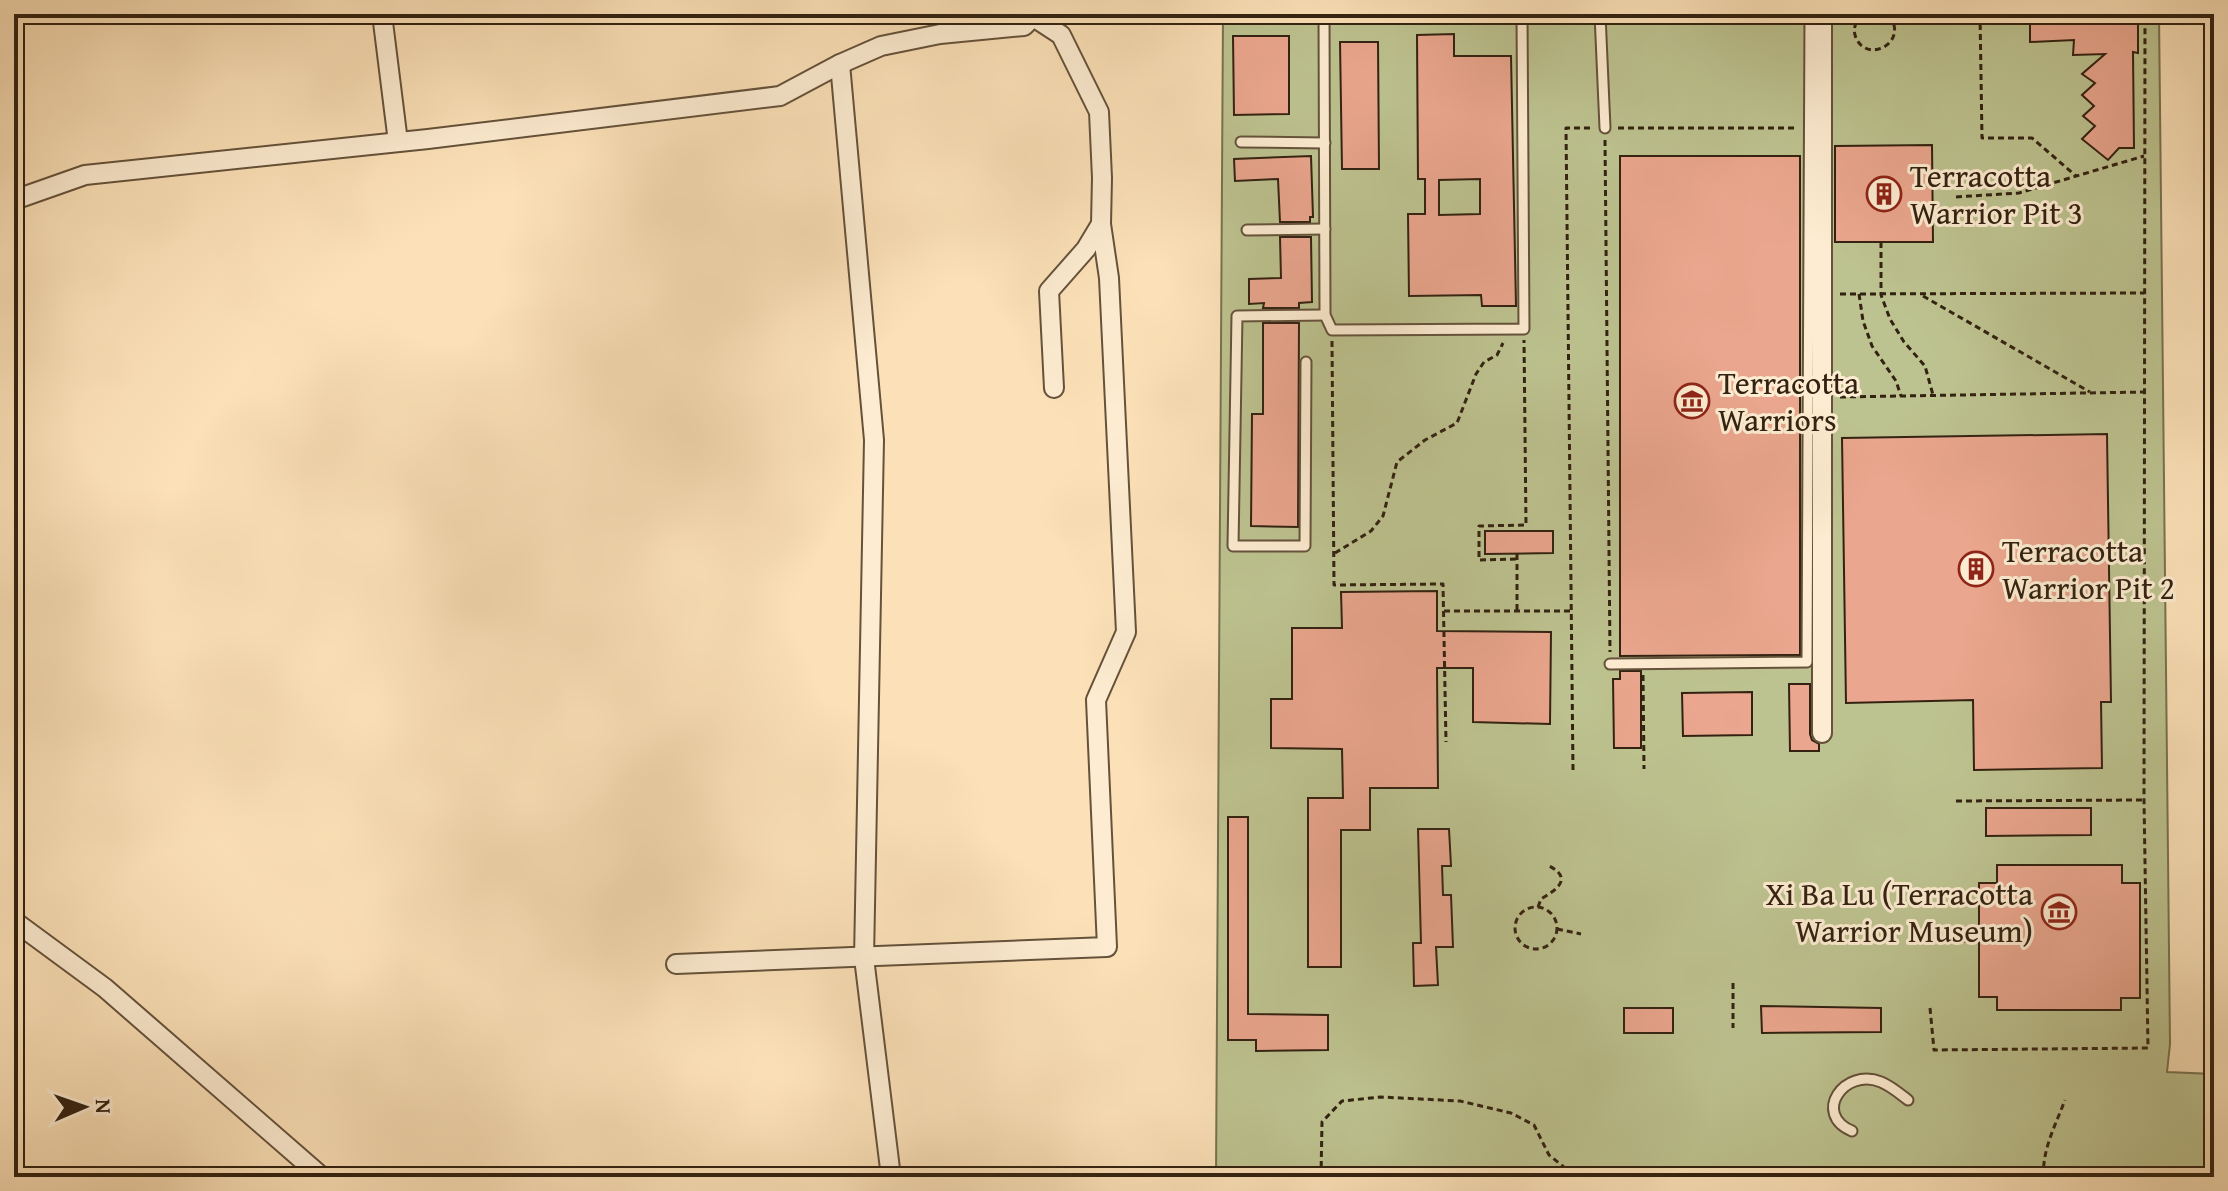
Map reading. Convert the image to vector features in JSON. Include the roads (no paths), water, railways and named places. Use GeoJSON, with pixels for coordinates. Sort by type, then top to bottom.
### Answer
{"type":"FeatureCollection","features":[{"type":"Feature","properties":{"kind":"street"},"geometry":{"type":"LineString","coordinates":[[382,14],[398,142]]}},
{"type":"Feature","properties":{"kind":"street"},"geometry":{"type":"LineString","coordinates":[[1822,14],[1822,733]]}},
{"type":"Feature","properties":{"kind":"street"},"geometry":{"type":"LineString","coordinates":[[14,200],[85,175],[398,142],[780,96],[881,46],[940,34],[1024,26],[1035,16],[1061,35],[1099,112],[1101,224],[1109,278],[1126,632],[1096,700],[1107,947],[676,964]]}},
{"type":"Feature","properties":{"kind":"street"},"geometry":{"type":"LineString","coordinates":[[840,64],[874,440],[864,958],[891,1177]]}},
{"type":"Feature","properties":{"kind":"street"},"geometry":{"type":"LineString","coordinates":[[1054,388],[1049,291],[1086,249],[1101,224]]}},
{"type":"Feature","properties":{"kind":"street"},"geometry":{"type":"LineString","coordinates":[[14,921],[105,988],[322,1177]]}},
{"type":"Feature","properties":{"kind":"lane"},"geometry":{"type":"LineString","coordinates":[[1231,14],[1232,18],[1295,14]]}},
{"type":"Feature","properties":{"kind":"lane"},"geometry":{"type":"LineString","coordinates":[[1324,14],[1325,315],[1332,330],[1524,329],[1522,14]]}},
{"type":"Feature","properties":{"kind":"lane"},"geometry":{"type":"LineString","coordinates":[[1600,14],[1605,128]]}},
{"type":"Feature","properties":{"kind":"lane"},"geometry":{"type":"LineString","coordinates":[[1610,664],[1807,662],[1810,14]]}},
{"type":"Feature","properties":{"kind":"lane"},"geometry":{"type":"LineString","coordinates":[[1241,142],[1325,143]]}},
{"type":"Feature","properties":{"kind":"lane"},"geometry":{"type":"LineString","coordinates":[[1247,230],[1325,229]]}},
{"type":"Feature","properties":{"kind":"lane"},"geometry":{"type":"LineString","coordinates":[[1306,362],[1305,546],[1233,546],[1237,316],[1325,315]]}},
{"type":"Feature","properties":{"kind":"lane"},"geometry":{"type":"LineString","coordinates":[[1852,1131],[1842,1127],[1835,1119],[1833,1106],[1841,1090],[1851,1081],[1867,1079],[1882,1082],[1908,1100]]}},
{"type":"Feature","properties":{"kind":"place","name":"Terracotta Warrior Pit 3"},"geometry":{"type":"Point","coordinates":[1884,194]}},
{"type":"Feature","properties":{"kind":"place","name":"Terracotta Warriors"},"geometry":{"type":"Point","coordinates":[1692,401]}},
{"type":"Feature","properties":{"kind":"place","name":"Terracotta Warrior Pit 2"},"geometry":{"type":"Point","coordinates":[1976,569]}},
{"type":"Feature","properties":{"kind":"place","name":"Xi Ba Lu (Terracotta Warrior Museum)"},"geometry":{"type":"Point","coordinates":[2059,912]}}]}
